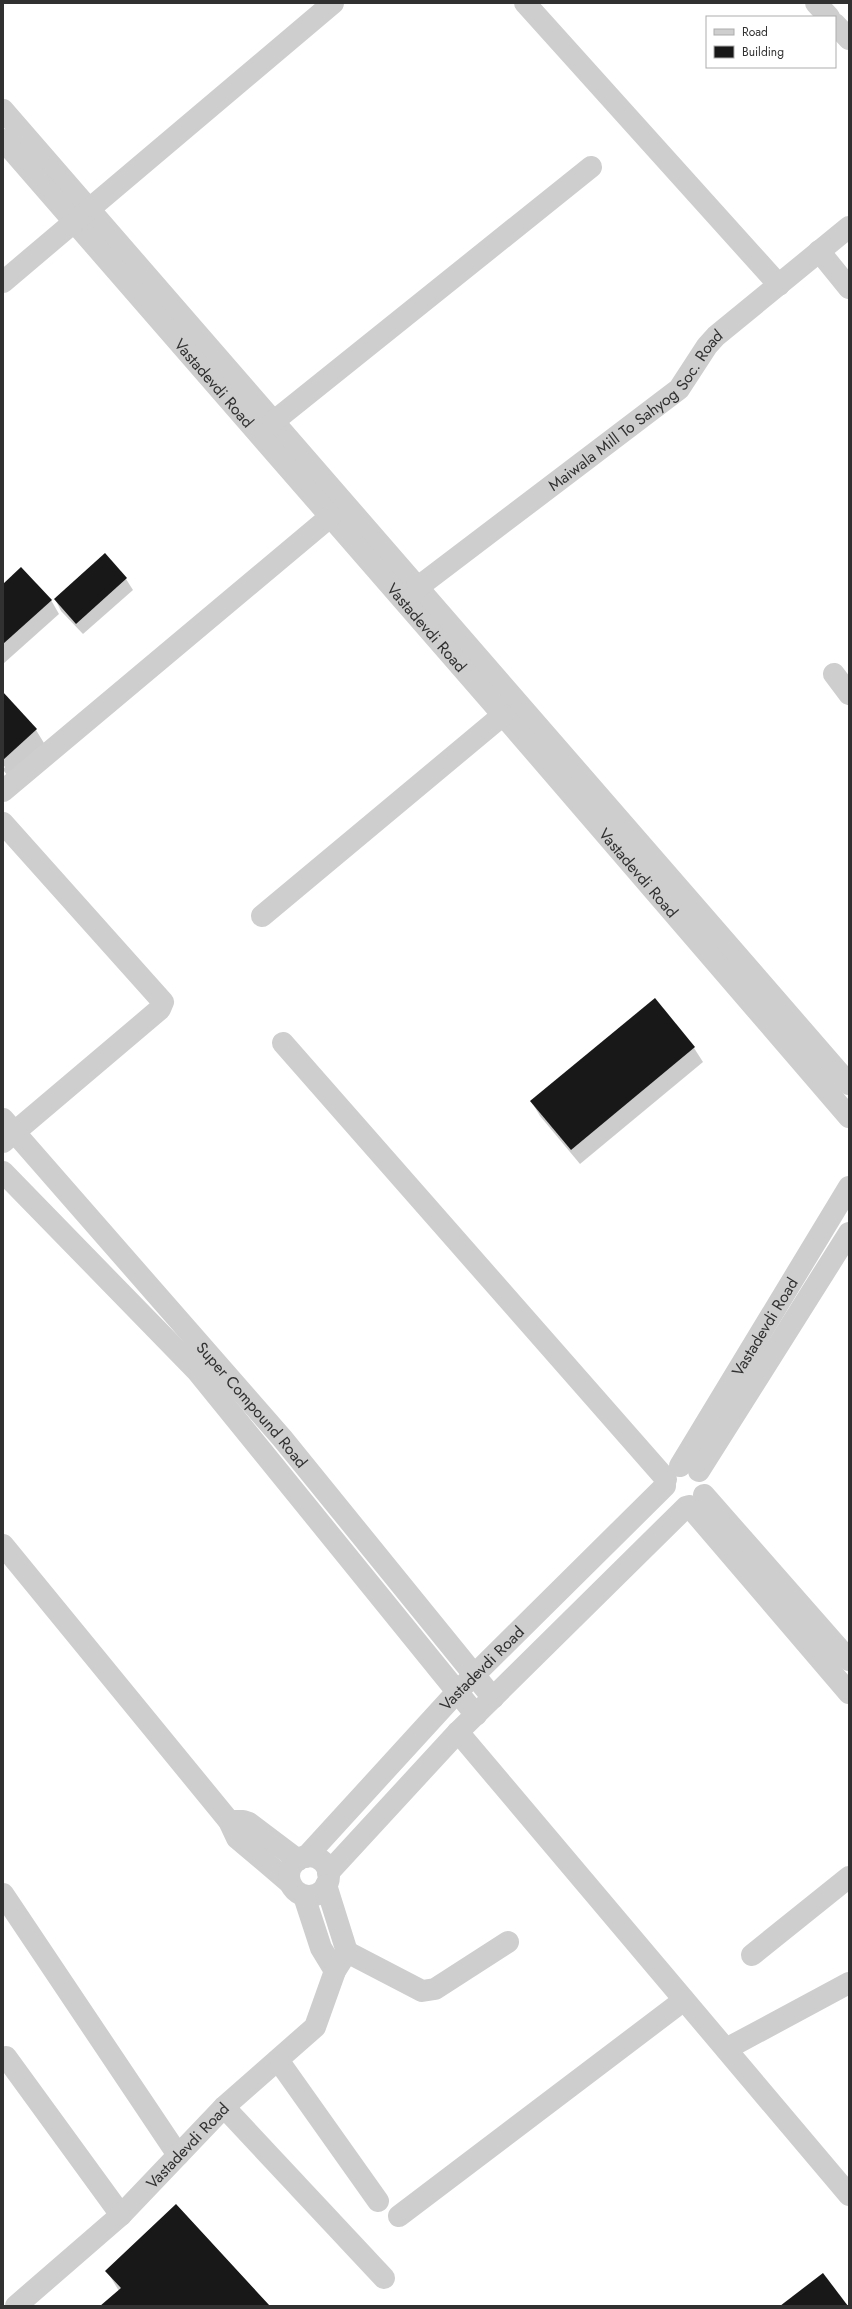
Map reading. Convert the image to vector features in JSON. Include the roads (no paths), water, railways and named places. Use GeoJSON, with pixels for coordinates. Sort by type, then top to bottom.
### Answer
{"type":"FeatureCollection","features":[{"type":"Feature","properties":{"kind":"street"},"geometry":{"type":"LineString","coordinates":[[3,282],[333,3]]}},
{"type":"Feature","properties":{"kind":"street"},"geometry":{"type":"LineString","coordinates":[[525,3],[779,285]]}},
{"type":"Feature","properties":{"kind":"street"},"geometry":{"type":"LineString","coordinates":[[816,3],[828,16]]}},
{"type":"Feature","properties":{"kind":"street"},"geometry":{"type":"LineString","coordinates":[[836,25],[849,39]]}},
{"type":"Feature","properties":{"kind":"street","name":"Vastadevdi Road"},"geometry":{"type":"LineString","coordinates":[[3,110],[83,215],[331,516],[410,594],[849,1084]]}},
{"type":"Feature","properties":{"kind":"street","name":"Vastadevdi Road"},"geometry":{"type":"LineString","coordinates":[[3,140],[83,215],[273,422],[410,594],[503,715],[849,1117]]}},
{"type":"Feature","properties":{"kind":"street"},"geometry":{"type":"LineString","coordinates":[[273,422],[591,167]]}},
{"type":"Feature","properties":{"kind":"street","name":"Maiwala Mill To Sahyog Soc. Road"},"geometry":{"type":"LineString","coordinates":[[410,594],[679,389],[707,346],[716,336],[849,227]]}},
{"type":"Feature","properties":{"kind":"street"},"geometry":{"type":"LineString","coordinates":[[820,251],[849,288]]}},
{"type":"Feature","properties":{"kind":"street"},"geometry":{"type":"LineString","coordinates":[[3,791],[331,516]]}},
{"type":"Feature","properties":{"kind":"street"},"geometry":{"type":"LineString","coordinates":[[834,674],[849,694]]}},
{"type":"Feature","properties":{"kind":"street"},"geometry":{"type":"LineString","coordinates":[[262,916],[503,715]]}},
{"type":"Feature","properties":{"kind":"street"},"geometry":{"type":"LineString","coordinates":[[3,823],[163,1002],[160,1009],[7,1131]]}},
{"type":"Feature","properties":{"kind":"street"},"geometry":{"type":"LineString","coordinates":[[283,1043],[677,1476],[705,1482],[693,1503]]}},
{"type":"Feature","properties":{"kind":"street","name":"Super Compound Road"},"geometry":{"type":"LineString","coordinates":[[7,1131],[282,1438],[493,1698]]}},
{"type":"Feature","properties":{"kind":"street","name":"Super Compound Road"},"geometry":{"type":"LineString","coordinates":[[3,1172],[197,1371],[456,1693],[476,1715]]}},
{"type":"Feature","properties":{"kind":"street","name":"Vastadevdi Road"},"geometry":{"type":"LineString","coordinates":[[677,1476],[849,1187]]}},
{"type":"Feature","properties":{"kind":"street","name":"Vastadevdi Road"},"geometry":{"type":"LineString","coordinates":[[302,1858],[456,1693],[677,1476],[849,1233]]}},
{"type":"Feature","properties":{"kind":"street"},"geometry":{"type":"LineString","coordinates":[[677,1476],[669,1499],[673,1503],[693,1503],[849,1660]]}},
{"type":"Feature","properties":{"kind":"street"},"geometry":{"type":"LineString","coordinates":[[693,1503],[849,1693]]}},
{"type":"Feature","properties":{"kind":"street","name":"Vastadevdi Road"},"geometry":{"type":"LineString","coordinates":[[327,1879],[458,1732],[693,1503]]}},
{"type":"Feature","properties":{"kind":"street"},"geometry":{"type":"LineString","coordinates":[[3,1544],[229,1821],[237,1838],[297,1889],[317,1894],[327,1879]]}},
{"type":"Feature","properties":{"kind":"street"},"geometry":{"type":"LineString","coordinates":[[458,1732],[849,2195]]}},
{"type":"Feature","properties":{"kind":"street"},"geometry":{"type":"LineString","coordinates":[[229,1821],[243,1821],[249,1823],[302,1858],[316,1858],[322,1861],[347,1952],[422,1991],[435,1989],[508,1942]]}},
{"type":"Feature","properties":{"kind":"street"},"geometry":{"type":"LineString","coordinates":[[302,1858],[290,1870],[321,1948],[335,1971]]}},
{"type":"Feature","properties":{"kind":"street"},"geometry":{"type":"LineString","coordinates":[[752,1955],[849,1876]]}},
{"type":"Feature","properties":{"kind":"street"},"geometry":{"type":"LineString","coordinates":[[3,1894],[178,2155]]}},
{"type":"Feature","properties":{"kind":"street","name":"Vastadevdi Road"},"geometry":{"type":"LineString","coordinates":[[16,2306],[121,2214],[224,2107],[315,2027],[335,1971],[347,1952]]}},
{"type":"Feature","properties":{"kind":"street"},"geometry":{"type":"LineString","coordinates":[[726,2049],[849,1983]]}},
{"type":"Feature","properties":{"kind":"street"},"geometry":{"type":"LineString","coordinates":[[399,2216],[684,2000]]}},
{"type":"Feature","properties":{"kind":"street"},"geometry":{"type":"LineString","coordinates":[[3,2058],[6,2057],[121,2214]]}},
{"type":"Feature","properties":{"kind":"street"},"geometry":{"type":"LineString","coordinates":[[278,2060],[378,2201]]}},
{"type":"Feature","properties":{"kind":"street"},"geometry":{"type":"LineString","coordinates":[[224,2107],[384,2278]]}}]}
